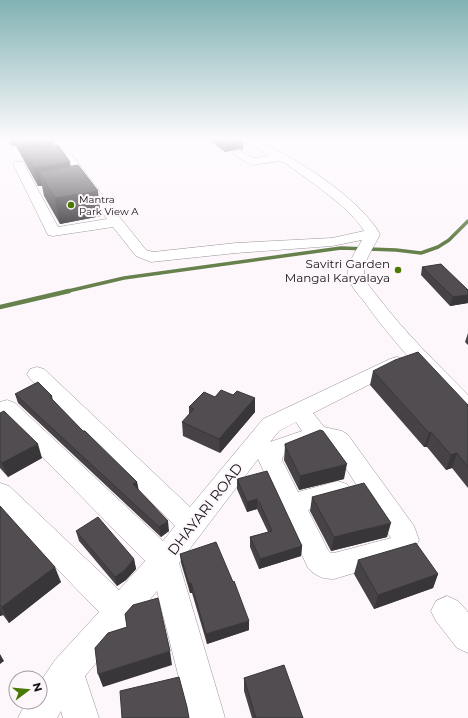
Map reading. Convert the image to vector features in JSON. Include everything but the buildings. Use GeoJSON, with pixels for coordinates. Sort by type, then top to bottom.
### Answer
{"type":"FeatureCollection","features":[{"type":"Feature","properties":{"kind":"street"},"geometry":{"type":"LineString","coordinates":[[29,174],[33,192],[53,232],[116,222]]}},
{"type":"Feature","properties":{"kind":"street"},"geometry":{"type":"LineString","coordinates":[[81,174],[141,254],[151,257],[236,248],[332,242],[368,243]]}},
{"type":"Feature","properties":{"kind":"street"},"geometry":{"type":"LineString","coordinates":[[308,174],[358,214],[369,227],[368,243],[356,273],[361,285],[378,309],[416,353],[468,408]]}},
{"type":"Feature","properties":{"kind":"street"},"geometry":{"type":"LineString","coordinates":[[72,186],[88,183]]}},
{"type":"Feature","properties":{"kind":"street"},"geometry":{"type":"LineString","coordinates":[[33,192],[49,190]]}},
{"type":"Feature","properties":{"kind":"street","name":"DHAYARI ROAD"},"geometry":{"type":"LineString","coordinates":[[36,718],[67,672],[164,561],[271,425],[416,353]]}},
{"type":"Feature","properties":{"kind":"street"},"geometry":{"type":"LineString","coordinates":[[37,374],[192,526]]}},
{"type":"Feature","properties":{"kind":"street"},"geometry":{"type":"LineString","coordinates":[[7,408],[164,561],[207,718]]}},
{"type":"Feature","properties":{"kind":"street"},"geometry":{"type":"LineString","coordinates":[[299,412],[317,434]]}},
{"type":"Feature","properties":{"kind":"street"},"geometry":{"type":"LineString","coordinates":[[317,434],[334,437],[340,441],[404,534],[405,540],[401,546],[334,566],[325,566],[318,559],[270,460],[271,454],[275,450],[317,434]]}},
{"type":"Feature","properties":{"kind":"street"},"geometry":{"type":"LineString","coordinates":[[292,504],[369,483]]}},
{"type":"Feature","properties":{"kind":"street"},"geometry":{"type":"LineString","coordinates":[[0,493],[120,611]]}},
{"type":"Feature","properties":{"kind":"street"},"geometry":{"type":"LineString","coordinates":[[446,611],[468,637]]}},
{"type":"Feature","properties":{"kind":"street"},"geometry":{"type":"LineString","coordinates":[[67,672],[81,718]]}},
{"type":"Feature","properties":{"kind":"waterway"},"geometry":{"type":"LineString","coordinates":[[64,292],[124,278],[341,248],[396,250],[421,253],[438,247],[449,240],[468,221]]}},
{"type":"Feature","properties":{"kind":"waterway"},"geometry":{"type":"LineString","coordinates":[[0,307],[69,291]]}},
{"type":"Feature","properties":{"kind":"place","name":"Mantra Park View A"},"geometry":{"type":"Point","coordinates":[71,205]}},
{"type":"Feature","properties":{"kind":"place","name":"Savitri Garden Mangal Karyalaya"},"geometry":{"type":"Point","coordinates":[398,270]}}]}
